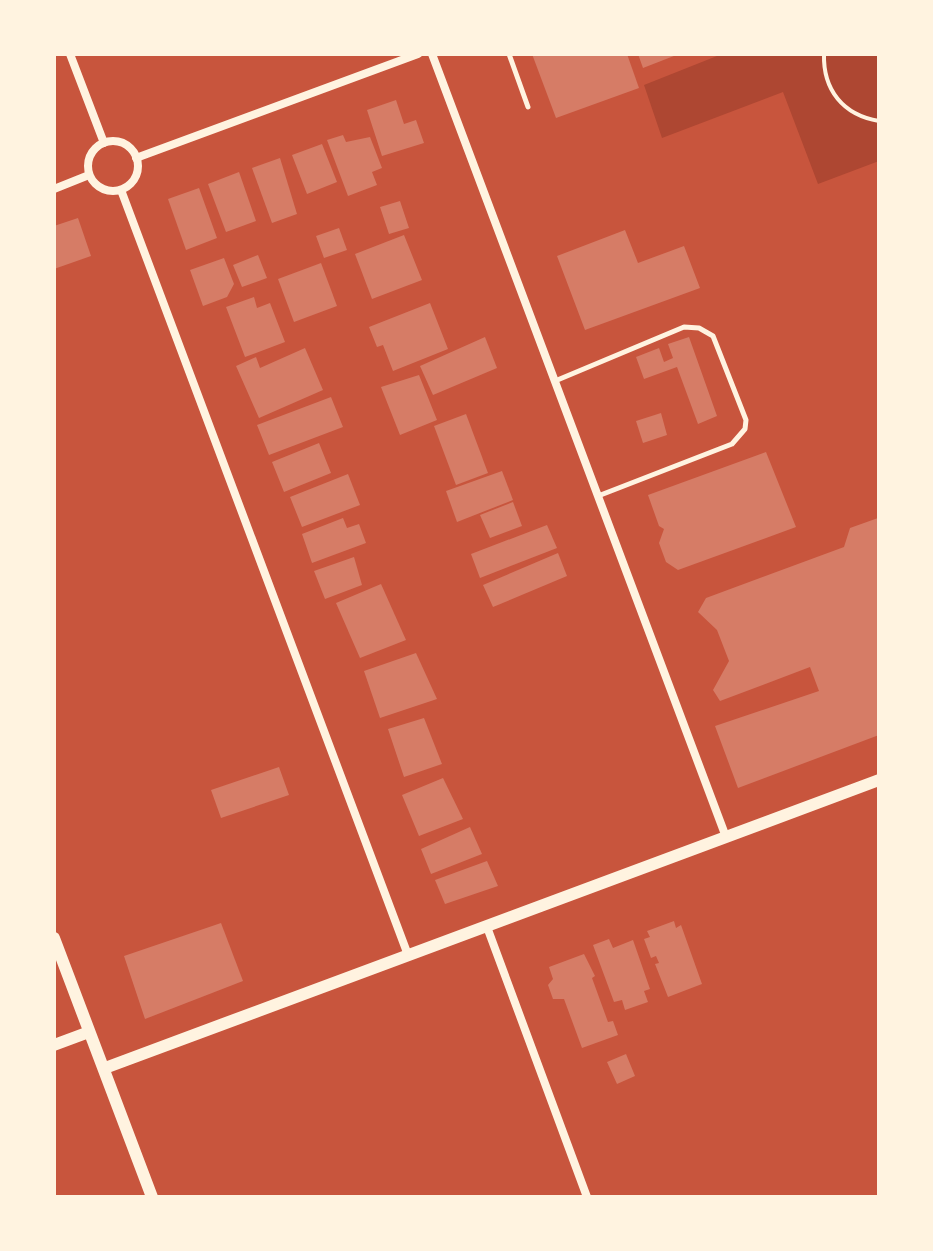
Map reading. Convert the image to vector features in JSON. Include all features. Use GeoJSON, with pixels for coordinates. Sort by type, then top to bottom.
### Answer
{"type":"FeatureCollection","features":[{"type":"Feature","properties":{"kind":"street"},"geometry":{"type":"LineString","coordinates":[[70,54],[104,143]]}},
{"type":"Feature","properties":{"kind":"street"},"geometry":{"type":"LineString","coordinates":[[136,158],[418,54]]}},
{"type":"Feature","properties":{"kind":"street"},"geometry":{"type":"LineString","coordinates":[[432,54],[726,837]]}},
{"type":"Feature","properties":{"kind":"street"},"geometry":{"type":"LineString","coordinates":[[104,143],[127,145],[136,158],[137,173],[121,190]]}},
{"type":"Feature","properties":{"kind":"street"},"geometry":{"type":"LineString","coordinates":[[104,143],[89,160],[89,175],[99,187],[121,190]]}},
{"type":"Feature","properties":{"kind":"street"},"geometry":{"type":"LineString","coordinates":[[54,189],[89,175]]}},
{"type":"Feature","properties":{"kind":"street"},"geometry":{"type":"LineString","coordinates":[[121,190],[408,955]]}},
{"type":"Feature","properties":{"kind":"street"},"geometry":{"type":"LineString","coordinates":[[105,1068],[879,780]]}},
{"type":"Feature","properties":{"kind":"street"},"geometry":{"type":"LineString","coordinates":[[487,927],[587,1197]]}},
{"type":"Feature","properties":{"kind":"street"},"geometry":{"type":"LineString","coordinates":[[54,938],[152,1197]]}},
{"type":"Feature","properties":{"kind":"street"},"geometry":{"type":"LineString","coordinates":[[54,1045],[89,1032]]}},
{"type":"Feature","properties":{"kind":"lane"},"geometry":{"type":"LineString","coordinates":[[509,54],[528,107]]}},
{"type":"Feature","properties":{"kind":"lane"},"geometry":{"type":"LineString","coordinates":[[555,381],[684,327],[699,328],[713,336],[746,420],[745,429],[732,444],[598,496]]}},
{"type":"Feature","properties":{"kind":"path"},"geometry":{"type":"LineString","coordinates":[[824,54],[826,80],[835,97],[866,119],[879,121]]}},
{"type":"Feature","properties":{"kind":"shaded area"},"geometry":{"type":"Polygon","coordinates":[[[722,54],[879,54],[879,161],[818,184],[783,92],[662,138],[644,85],[722,54]]]}},
{"type":"Feature","properties":{"kind":"building"},"geometry":{"type":"Polygon","coordinates":[[[532,54],[627,54],[639,88],[556,118],[532,54]]]}},
{"type":"Feature","properties":{"kind":"building"},"geometry":{"type":"Polygon","coordinates":[[[638,54],[679,54],[643,68],[638,54]]]}},
{"type":"Feature","properties":{"kind":"building"},"geometry":{"type":"Polygon","coordinates":[[[396,100],[404,124],[416,120],[424,143],[382,156],[367,110],[396,100]]]}},
{"type":"Feature","properties":{"kind":"building"},"geometry":{"type":"Polygon","coordinates":[[[343,135],[346,142],[370,137],[382,168],[372,172],[377,185],[348,196],[327,140],[343,135]]]}},
{"type":"Feature","properties":{"kind":"building"},"geometry":{"type":"Polygon","coordinates":[[[322,144],[337,182],[307,194],[292,155],[322,144]]]}},
{"type":"Feature","properties":{"kind":"building"},"geometry":{"type":"Polygon","coordinates":[[[280,158],[297,214],[272,223],[252,168],[280,158]]]}},
{"type":"Feature","properties":{"kind":"building"},"geometry":{"type":"Polygon","coordinates":[[[239,172],[256,221],[226,232],[208,184],[239,172]]]}},
{"type":"Feature","properties":{"kind":"building"},"geometry":{"type":"Polygon","coordinates":[[[199,188],[217,238],[186,250],[168,199],[199,188]]]}},
{"type":"Feature","properties":{"kind":"building"},"geometry":{"type":"Polygon","coordinates":[[[400,201],[409,228],[389,234],[380,207],[400,201]]]}},
{"type":"Feature","properties":{"kind":"building"},"geometry":{"type":"Polygon","coordinates":[[[78,218],[91,256],[54,269],[54,226],[78,218]]]}},
{"type":"Feature","properties":{"kind":"building"},"geometry":{"type":"Polygon","coordinates":[[[339,228],[347,250],[324,258],[316,236],[339,228]]]}},
{"type":"Feature","properties":{"kind":"building"},"geometry":{"type":"Polygon","coordinates":[[[625,230],[638,263],[684,246],[700,288],[585,330],[557,256],[625,230]]]}},
{"type":"Feature","properties":{"kind":"building"},"geometry":{"type":"Polygon","coordinates":[[[404,235],[422,280],[372,299],[355,254],[404,235]]]}},
{"type":"Feature","properties":{"kind":"building"},"geometry":{"type":"Polygon","coordinates":[[[258,255],[267,278],[242,287],[233,265],[258,255]]]}},
{"type":"Feature","properties":{"kind":"building"},"geometry":{"type":"Polygon","coordinates":[[[224,258],[234,284],[227,297],[203,306],[190,270],[224,258]]]}},
{"type":"Feature","properties":{"kind":"building"},"geometry":{"type":"Polygon","coordinates":[[[321,263],[337,306],[294,322],[278,279],[321,263]]]}},
{"type":"Feature","properties":{"kind":"building"},"geometry":{"type":"Polygon","coordinates":[[[254,297],[257,308],[270,303],[285,342],[245,357],[226,307],[254,297]]]}},
{"type":"Feature","properties":{"kind":"building"},"geometry":{"type":"Polygon","coordinates":[[[430,303],[448,349],[393,371],[383,345],[377,347],[369,327],[430,303]]]}},
{"type":"Feature","properties":{"kind":"building"},"geometry":{"type":"Polygon","coordinates":[[[485,337],[497,368],[433,395],[420,366],[485,337]]]}},
{"type":"Feature","properties":{"kind":"building"},"geometry":{"type":"Polygon","coordinates":[[[689,337],[717,416],[698,424],[677,367],[644,379],[636,357],[659,348],[664,362],[673,358],[668,344],[689,337]]]}},
{"type":"Feature","properties":{"kind":"building"},"geometry":{"type":"Polygon","coordinates":[[[305,348],[323,390],[259,418],[236,366],[256,357],[260,368],[305,348]]]}},
{"type":"Feature","properties":{"kind":"building"},"geometry":{"type":"Polygon","coordinates":[[[419,375],[437,420],[400,435],[381,387],[419,375]]]}},
{"type":"Feature","properties":{"kind":"building"},"geometry":{"type":"Polygon","coordinates":[[[331,397],[343,427],[269,455],[257,425],[331,397]]]}},
{"type":"Feature","properties":{"kind":"building"},"geometry":{"type":"Polygon","coordinates":[[[661,413],[667,435],[643,443],[636,421],[661,413]]]}},
{"type":"Feature","properties":{"kind":"building"},"geometry":{"type":"Polygon","coordinates":[[[466,414],[488,473],[456,485],[434,426],[466,414]]]}},
{"type":"Feature","properties":{"kind":"building"},"geometry":{"type":"Polygon","coordinates":[[[319,443],[331,473],[284,492],[272,462],[319,443]]]}},
{"type":"Feature","properties":{"kind":"building"},"geometry":{"type":"Polygon","coordinates":[[[766,452],[796,527],[678,570],[666,562],[659,543],[664,529],[659,526],[648,495],[766,452]]]}},
{"type":"Feature","properties":{"kind":"building"},"geometry":{"type":"Polygon","coordinates":[[[502,471],[513,500],[457,522],[446,491],[502,471]]]}},
{"type":"Feature","properties":{"kind":"building"},"geometry":{"type":"Polygon","coordinates":[[[348,474],[360,505],[302,527],[290,497],[348,474]]]}},
{"type":"Feature","properties":{"kind":"building"},"geometry":{"type":"Polygon","coordinates":[[[513,502],[522,526],[490,538],[480,515],[513,502]]]}},
{"type":"Feature","properties":{"kind":"building"},"geometry":{"type":"Polygon","coordinates":[[[343,518],[347,528],[359,524],[366,543],[312,563],[302,534],[343,518]]]}},
{"type":"Feature","properties":{"kind":"building"},"geometry":{"type":"Polygon","coordinates":[[[878,518],[879,735],[738,788],[715,726],[819,691],[810,667],[720,701],[713,690],[729,661],[717,630],[698,612],[706,598],[844,547],[850,528],[878,518]]]}},
{"type":"Feature","properties":{"kind":"building"},"geometry":{"type":"Polygon","coordinates":[[[547,525],[557,548],[480,578],[471,554],[547,525]]]}},
{"type":"Feature","properties":{"kind":"building"},"geometry":{"type":"Polygon","coordinates":[[[558,553],[567,576],[493,607],[483,585],[558,553]]]}},
{"type":"Feature","properties":{"kind":"building"},"geometry":{"type":"Polygon","coordinates":[[[354,557],[362,585],[325,599],[314,571],[354,557]]]}},
{"type":"Feature","properties":{"kind":"building"},"geometry":{"type":"Polygon","coordinates":[[[381,584],[406,640],[360,658],[336,603],[381,584]]]}},
{"type":"Feature","properties":{"kind":"building"},"geometry":{"type":"Polygon","coordinates":[[[416,653],[437,699],[380,718],[364,671],[416,653]]]}},
{"type":"Feature","properties":{"kind":"building"},"geometry":{"type":"Polygon","coordinates":[[[424,718],[442,764],[404,777],[388,729],[424,718]]]}},
{"type":"Feature","properties":{"kind":"building"},"geometry":{"type":"Polygon","coordinates":[[[279,767],[289,795],[221,818],[211,790],[279,767]]]}},
{"type":"Feature","properties":{"kind":"building"},"geometry":{"type":"Polygon","coordinates":[[[443,778],[463,819],[419,836],[402,795],[443,778]]]}},
{"type":"Feature","properties":{"kind":"building"},"geometry":{"type":"Polygon","coordinates":[[[470,827],[482,854],[431,874],[421,849],[470,827]]]}},
{"type":"Feature","properties":{"kind":"building"},"geometry":{"type":"Polygon","coordinates":[[[487,861],[498,886],[445,904],[435,880],[487,861]]]}},
{"type":"Feature","properties":{"kind":"building"},"geometry":{"type":"Polygon","coordinates":[[[674,921],[676,928],[681,925],[702,984],[668,997],[655,964],[659,963],[656,956],[651,958],[644,939],[650,937],[647,931],[674,921]]]}},
{"type":"Feature","properties":{"kind":"building"},"geometry":{"type":"Polygon","coordinates":[[[221,923],[243,981],[145,1019],[124,956],[221,923]]]}},
{"type":"Feature","properties":{"kind":"building"},"geometry":{"type":"Polygon","coordinates":[[[609,939],[613,948],[633,940],[650,989],[644,991],[648,1002],[625,1010],[622,1000],[614,1002],[593,945],[609,939]]]}},
{"type":"Feature","properties":{"kind":"building"},"geometry":{"type":"Polygon","coordinates":[[[584,954],[595,976],[592,978],[608,1022],[613,1021],[618,1035],[582,1048],[564,999],[553,999],[548,985],[553,979],[549,967],[584,954]]]}},
{"type":"Feature","properties":{"kind":"building"},"geometry":{"type":"Polygon","coordinates":[[[626,1054],[635,1076],[617,1084],[607,1062],[626,1054]]]}}]}
